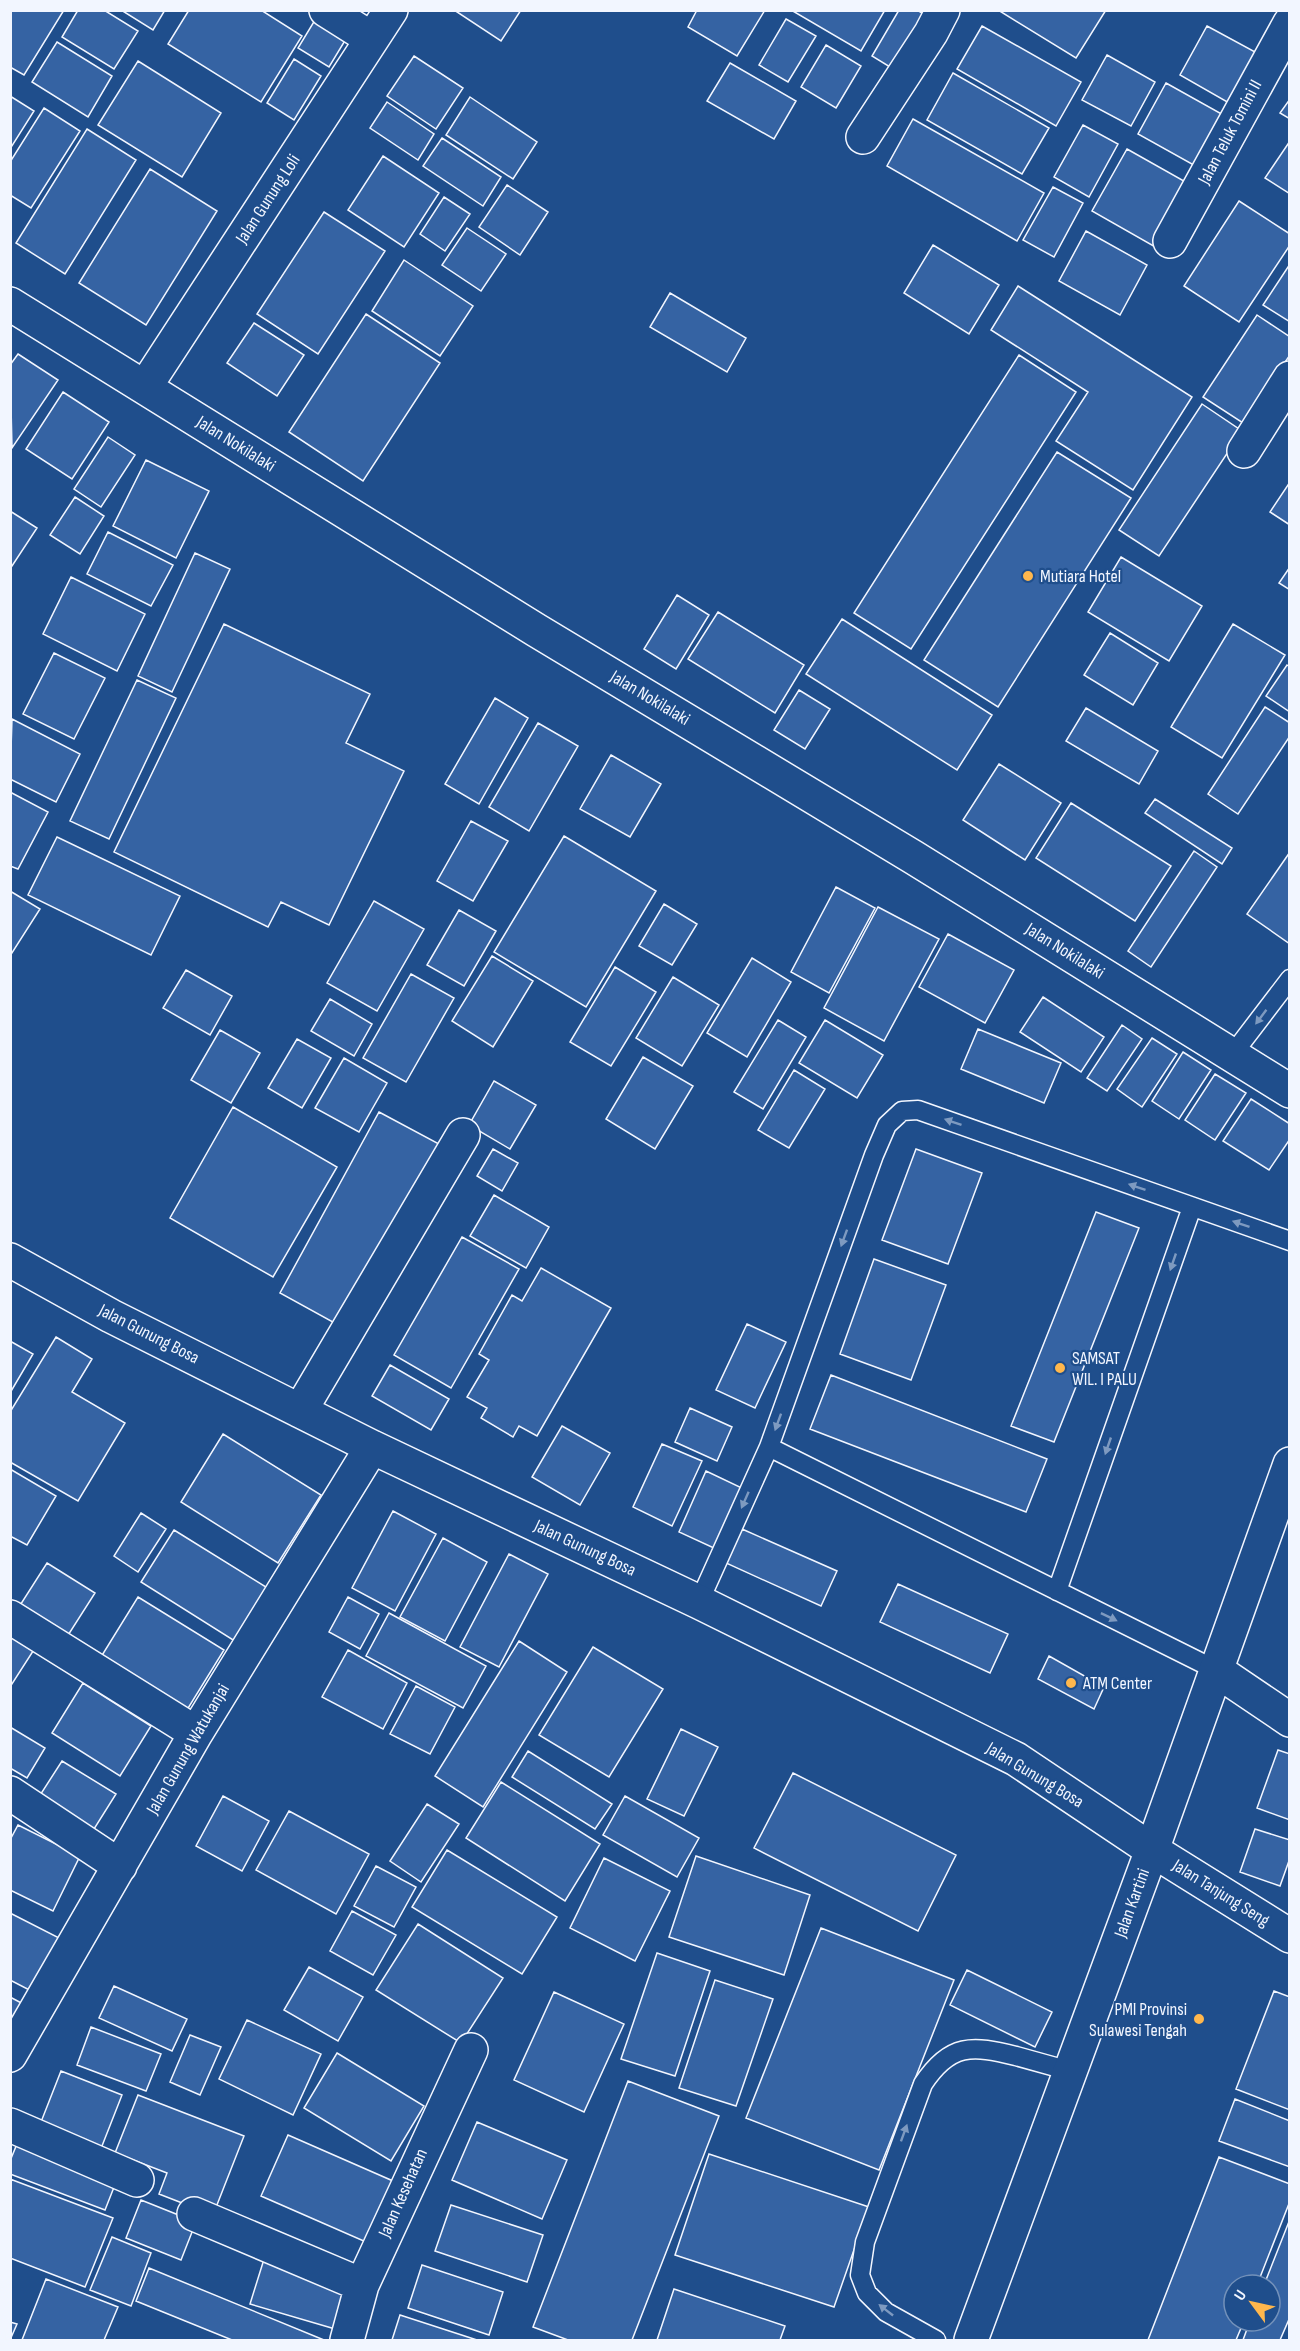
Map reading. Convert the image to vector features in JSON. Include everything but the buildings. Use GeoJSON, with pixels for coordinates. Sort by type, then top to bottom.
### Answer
{"type":"FeatureCollection","features":[{"type":"Feature","properties":{"kind":"street"},"geometry":{"type":"LineString","coordinates":[[326,10],[372,39]]}},
{"type":"Feature","properties":{"kind":"street","name":"Jalan Gunung Loli"},"geometry":{"type":"LineString","coordinates":[[145,387],[391,10]]}},
{"type":"Feature","properties":{"kind":"street"},"geometry":{"type":"LineString","coordinates":[[863,136],[931,33],[943,10]]}},
{"type":"Feature","properties":{"kind":"street","name":"Jalan Teluk Tomini II"},"geometry":{"type":"LineString","coordinates":[[1170,241],[1290,23]]}},
{"type":"Feature","properties":{"kind":"street","name":"Jalan Nokilalaki"},"geometry":{"type":"LineString","coordinates":[[10,304],[536,630],[913,857],[1290,1091]]}},
{"type":"Feature","properties":{"kind":"street"},"geometry":{"type":"LineString","coordinates":[[1244,451],[1290,378]]}},
{"type":"Feature","properties":{"kind":"street"},"geometry":{"type":"LineString","coordinates":[[300,1411],[463,1136]]}},
{"type":"Feature","properties":{"kind":"street","name":"Jalan Gunung Bosa"},"geometry":{"type":"LineString","coordinates":[[10,1260],[111,1316],[372,1447],[699,1602],[1016,1759],[1152,1850]]}},
{"type":"Feature","properties":{"kind":"street","name":"Jalan Gunung Watukanjai"},"geometry":{"type":"LineString","coordinates":[[10,2055],[196,1733],[372,1447]]}},
{"type":"Feature","properties":{"kind":"street","name":"Jalan Kartini"},"geometry":{"type":"LineString","coordinates":[[971,2340],[1152,1850],[1290,1464]]}},
{"type":"Feature","properties":{"kind":"street"},"geometry":{"type":"LineString","coordinates":[[10,1617],[196,1733]]}},
{"type":"Feature","properties":{"kind":"street"},"geometry":{"type":"LineString","coordinates":[[1216,1670],[1290,1720]]}},
{"type":"Feature","properties":{"kind":"street"},"geometry":{"type":"LineString","coordinates":[[10,1793],[120,1866]]}},
{"type":"Feature","properties":{"kind":"street","name":"Jalan Tanjung Seng"},"geometry":{"type":"LineString","coordinates":[[1152,1850],[1290,1936]]}},
{"type":"Feature","properties":{"kind":"street","name":"Jalan Kesehatan"},"geometry":{"type":"LineString","coordinates":[[347,2340],[362,2285],[471,2050]]}},
{"type":"Feature","properties":{"kind":"street"},"geometry":{"type":"LineString","coordinates":[[10,2125],[137,2180]]}},
{"type":"Feature","properties":{"kind":"street"},"geometry":{"type":"LineString","coordinates":[[194,2214],[362,2285]]}},
{"type":"Feature","properties":{"kind":"lane"},"geometry":{"type":"LineString","coordinates":[[1232,1055],[1290,979]]}},
{"type":"Feature","properties":{"kind":"lane"},"geometry":{"type":"LineString","coordinates":[[699,1602],[769,1447],[873,1155],[886,1125],[902,1111],[918,1110],[1290,1241]]}},
{"type":"Feature","properties":{"kind":"lane"},"geometry":{"type":"LineString","coordinates":[[1057,1591],[1192,1207]]}},
{"type":"Feature","properties":{"kind":"lane"},"geometry":{"type":"LineString","coordinates":[[769,1447],[1216,1670]]}},
{"type":"Feature","properties":{"kind":"lane"},"geometry":{"type":"LineString","coordinates":[[936,2340],[886,2312],[867,2293],[860,2275],[865,2242],[923,2084],[935,2066],[967,2048],[983,2048],[1070,2071]]}},
{"type":"Feature","properties":{"kind":"place","name":"Mutiara Hotel"},"geometry":{"type":"Point","coordinates":[1028,576]}},
{"type":"Feature","properties":{"kind":"place","name":"SAMSAT WIL. I PALU"},"geometry":{"type":"Point","coordinates":[1060,1368]}},
{"type":"Feature","properties":{"kind":"place","name":"ATM Center"},"geometry":{"type":"Point","coordinates":[1071,1683]}},
{"type":"Feature","properties":{"kind":"place","name":"PMI Provinsi Sulawesi Tengah"},"geometry":{"type":"Point","coordinates":[1199,2019]}}]}
